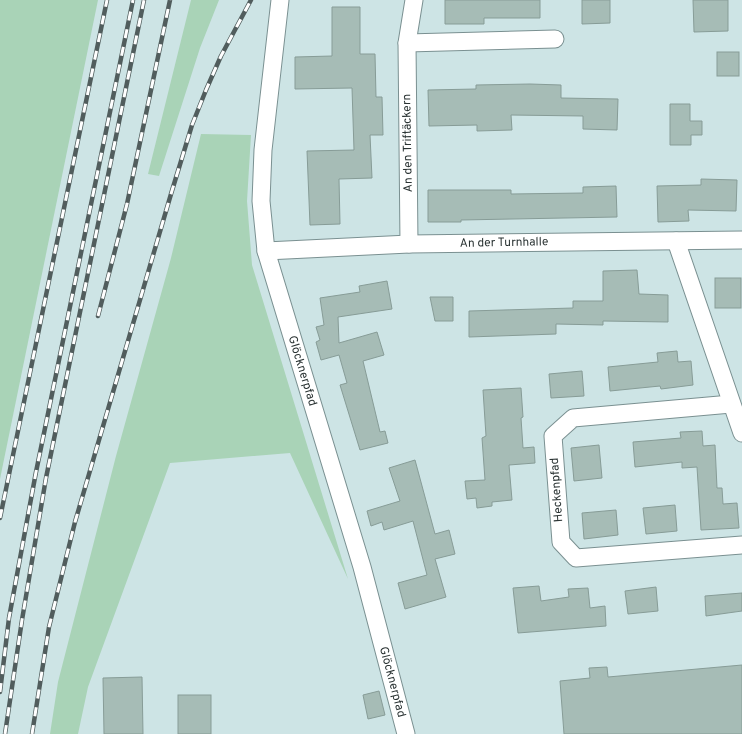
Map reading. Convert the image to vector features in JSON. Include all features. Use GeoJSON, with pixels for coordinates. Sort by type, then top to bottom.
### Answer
{"type":"FeatureCollection","features":[{"type":"Feature","properties":{"kind":"street","name":"Glöcknerpfad"},"geometry":{"type":"LineString","coordinates":[[280,0],[263,150],[261,201],[266,251],[362,567],[406,734]]}},
{"type":"Feature","properties":{"kind":"street","name":"An den Triftäckern"},"geometry":{"type":"LineString","coordinates":[[409,244],[407,43],[414,0]]}},
{"type":"Feature","properties":{"kind":"street"},"geometry":{"type":"LineString","coordinates":[[407,43],[555,39]]}},
{"type":"Feature","properties":{"kind":"street","name":"An der Turnhalle"},"geometry":{"type":"LineString","coordinates":[[266,251],[409,244],[742,240]]}},
{"type":"Feature","properties":{"kind":"street"},"geometry":{"type":"LineString","coordinates":[[676,241],[742,433]]}},
{"type":"Feature","properties":{"kind":"street","name":"Heckenpfad"},"geometry":{"type":"LineString","coordinates":[[731,404],[573,418],[553,436],[560,534],[561,542],[576,558],[742,545]]}},
{"type":"Feature","properties":{"kind":"green space"},"geometry":{"type":"Polygon","coordinates":[[[0,0],[98,0],[0,479],[0,0]]]}},
{"type":"Feature","properties":{"kind":"green space"},"geometry":{"type":"Polygon","coordinates":[[[191,0],[219,0],[200,48],[159,176],[148,174],[191,0]]]}},
{"type":"Feature","properties":{"kind":"green space"},"geometry":{"type":"Polygon","coordinates":[[[201,134],[251,135],[247,201],[252,265],[348,579],[290,453],[170,463],[88,687],[78,734],[50,734],[58,682],[116,456],[171,258],[201,134]]]}},
{"type":"Feature","properties":{"kind":"building"},"geometry":{"type":"Polygon","coordinates":[[[445,0],[540,0],[540,18],[484,18],[484,24],[445,24],[445,0]]]}},
{"type":"Feature","properties":{"kind":"building"},"geometry":{"type":"Polygon","coordinates":[[[582,0],[610,0],[610,23],[582,24],[582,0]]]}},
{"type":"Feature","properties":{"kind":"building"},"geometry":{"type":"Polygon","coordinates":[[[693,0],[728,0],[728,31],[694,32],[693,0]]]}},
{"type":"Feature","properties":{"kind":"building"},"geometry":{"type":"Polygon","coordinates":[[[332,7],[360,7],[360,54],[375,54],[376,97],[382,97],[383,135],[370,135],[372,178],[339,179],[340,224],[310,225],[307,151],[354,150],[352,88],[295,89],[295,57],[332,56],[332,7]]]}},
{"type":"Feature","properties":{"kind":"building"},"geometry":{"type":"Polygon","coordinates":[[[717,52],[739,52],[739,76],[717,76],[717,52]]]}},
{"type":"Feature","properties":{"kind":"building"},"geometry":{"type":"Polygon","coordinates":[[[476,85],[561,85],[561,98],[618,99],[617,130],[583,129],[583,116],[511,115],[512,130],[477,131],[477,125],[429,126],[428,90],[476,89],[476,85]]]}},
{"type":"Feature","properties":{"kind":"building"},"geometry":{"type":"Polygon","coordinates":[[[670,104],[690,104],[690,121],[702,121],[702,135],[691,135],[691,145],[670,145],[670,104]]]}},
{"type":"Feature","properties":{"kind":"building"},"geometry":{"type":"Polygon","coordinates":[[[701,179],[737,180],[736,211],[688,210],[689,221],[658,222],[657,186],[701,185],[701,179]]]}},
{"type":"Feature","properties":{"kind":"building"},"geometry":{"type":"Polygon","coordinates":[[[616,186],[617,217],[428,222],[428,190],[511,190],[511,194],[583,193],[583,187],[616,186]]]}},
{"type":"Feature","properties":{"kind":"building"},"geometry":{"type":"Polygon","coordinates":[[[637,270],[639,294],[668,295],[668,322],[603,321],[603,325],[556,324],[556,334],[469,337],[469,311],[573,308],[573,301],[603,301],[603,271],[637,270]]]}},
{"type":"Feature","properties":{"kind":"building"},"geometry":{"type":"Polygon","coordinates":[[[715,278],[741,278],[741,308],[715,308],[715,278]]]}},
{"type":"Feature","properties":{"kind":"building"},"geometry":{"type":"Polygon","coordinates":[[[387,281],[392,309],[338,317],[339,343],[377,332],[384,355],[363,361],[380,432],[385,431],[388,443],[360,450],[340,385],[347,383],[339,355],[321,360],[316,342],[320,340],[316,327],[324,325],[320,298],[360,292],[359,286],[387,281]]]}},
{"type":"Feature","properties":{"kind":"building"},"geometry":{"type":"Polygon","coordinates":[[[430,297],[453,297],[453,321],[435,321],[430,297]]]}},
{"type":"Feature","properties":{"kind":"building"},"geometry":{"type":"Polygon","coordinates":[[[677,351],[678,362],[691,361],[693,385],[661,389],[660,386],[610,391],[608,367],[658,362],[657,353],[677,351]]]}},
{"type":"Feature","properties":{"kind":"building"},"geometry":{"type":"Polygon","coordinates":[[[582,371],[584,396],[551,398],[549,374],[582,371]]]}},
{"type":"Feature","properties":{"kind":"building"},"geometry":{"type":"Polygon","coordinates":[[[521,388],[523,448],[534,447],[535,463],[509,465],[512,500],[492,502],[492,506],[477,508],[476,498],[467,499],[465,481],[485,480],[482,438],[486,436],[483,390],[521,388]]]}},
{"type":"Feature","properties":{"kind":"building"},"geometry":{"type":"Polygon","coordinates":[[[702,431],[703,446],[715,445],[717,488],[722,488],[723,504],[737,503],[739,528],[701,530],[697,467],[682,468],[682,462],[635,467],[633,442],[681,438],[680,432],[702,431]]]}},
{"type":"Feature","properties":{"kind":"building"},"geometry":{"type":"Polygon","coordinates":[[[599,445],[602,478],[574,481],[571,448],[599,445]]]}},
{"type":"Feature","properties":{"kind":"building"},"geometry":{"type":"Polygon","coordinates":[[[415,460],[435,534],[449,530],[455,554],[435,559],[446,597],[405,609],[398,583],[427,575],[413,521],[384,530],[382,522],[371,526],[367,511],[400,501],[389,468],[415,460]]]}},
{"type":"Feature","properties":{"kind":"building"},"geometry":{"type":"Polygon","coordinates":[[[675,505],[677,531],[646,534],[643,508],[675,505]]]}},
{"type":"Feature","properties":{"kind":"building"},"geometry":{"type":"Polygon","coordinates":[[[616,510],[618,535],[584,539],[582,513],[616,510]]]}},
{"type":"Feature","properties":{"kind":"building"},"geometry":{"type":"Polygon","coordinates":[[[539,586],[541,601],[569,597],[568,589],[588,588],[590,608],[605,606],[606,626],[518,633],[513,588],[539,586]]]}},
{"type":"Feature","properties":{"kind":"building"},"geometry":{"type":"Polygon","coordinates":[[[656,587],[658,611],[628,614],[625,591],[656,587]]]}},
{"type":"Feature","properties":{"kind":"building"},"geometry":{"type":"Polygon","coordinates":[[[742,593],[742,611],[706,616],[705,596],[742,593]]]}},
{"type":"Feature","properties":{"kind":"building"},"geometry":{"type":"Polygon","coordinates":[[[742,665],[742,734],[564,734],[560,681],[590,678],[589,668],[607,667],[608,677],[742,665]]]}},
{"type":"Feature","properties":{"kind":"building"},"geometry":{"type":"Polygon","coordinates":[[[142,677],[143,734],[104,734],[103,678],[142,677]]]}},
{"type":"Feature","properties":{"kind":"building"},"geometry":{"type":"Polygon","coordinates":[[[379,691],[385,715],[368,719],[363,695],[379,691]]]}},
{"type":"Feature","properties":{"kind":"building"},"geometry":{"type":"Polygon","coordinates":[[[178,695],[211,695],[211,734],[178,734],[178,695]]]}},
{"type":"Feature","properties":{"kind":"railway"},"geometry":{"type":"LineString","coordinates":[[0,518],[107,0]]}},
{"type":"Feature","properties":{"kind":"railway"},"geometry":{"type":"LineString","coordinates":[[0,692],[9,618],[36,472],[133,0]]}},
{"type":"Feature","properties":{"kind":"railway"},"geometry":{"type":"LineString","coordinates":[[5,734],[22,620],[46,478],[144,0]]}},
{"type":"Feature","properties":{"kind":"railway"},"geometry":{"type":"LineString","coordinates":[[98,316],[127,204],[170,0]]}},
{"type":"Feature","properties":{"kind":"railway"},"geometry":{"type":"LineString","coordinates":[[32,734],[49,627],[75,522],[171,194],[192,125],[206,90],[221,56],[251,0]]}}]}
